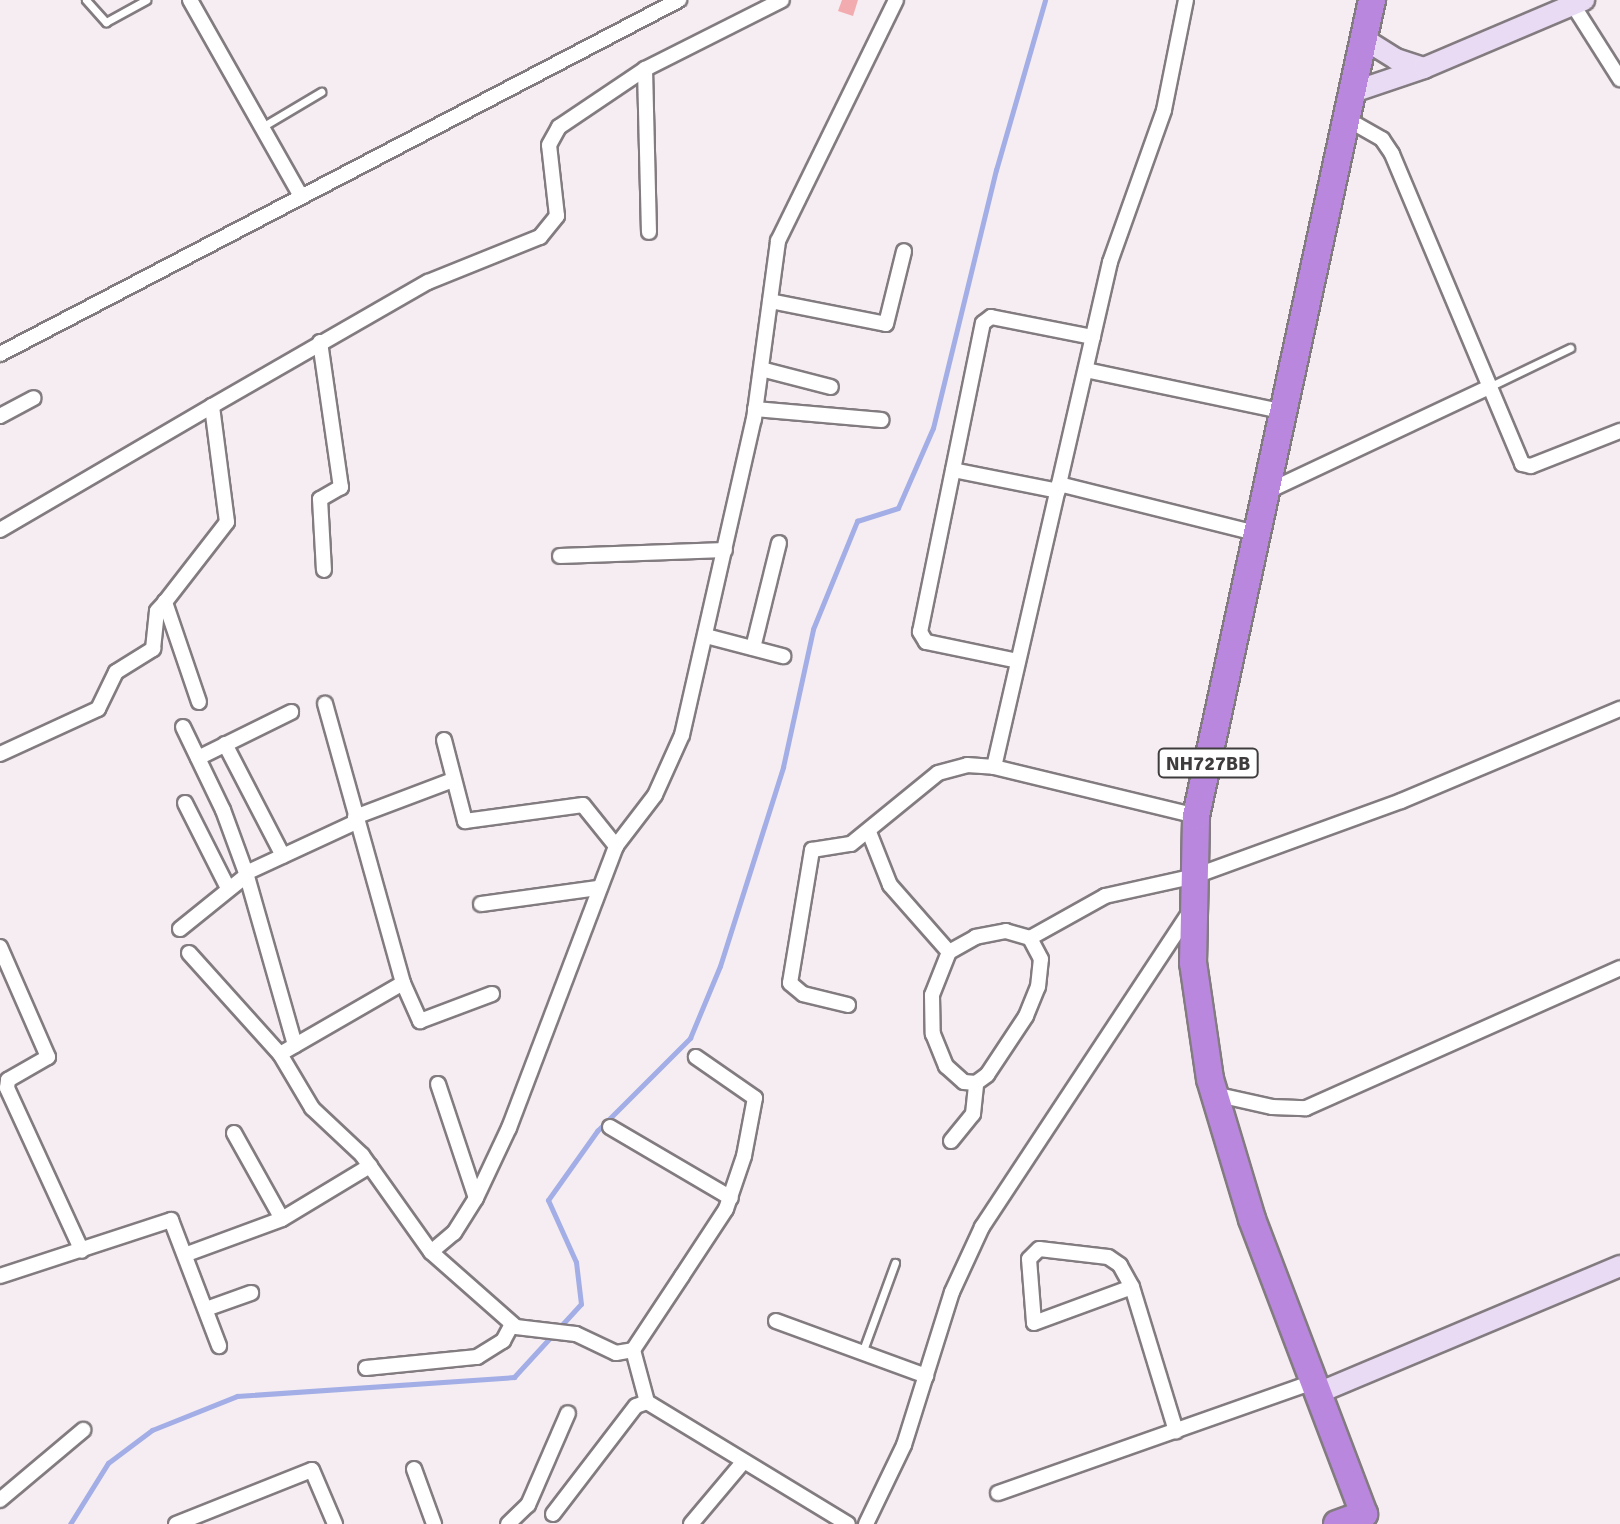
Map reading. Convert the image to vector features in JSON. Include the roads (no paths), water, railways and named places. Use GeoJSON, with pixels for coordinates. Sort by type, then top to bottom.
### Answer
{"type":"FeatureCollection","features":[{"type":"Feature","properties":{"kind":"highway","name":"NH727BB"},"geometry":{"type":"LineString","coordinates":[[1337,1524],[1366,1519],[1252,1219],[1214,1094],[1193,963],[1196,816],[1372,0]]}},
{"type":"Feature","properties":{"kind":"street"},"geometry":{"type":"LineString","coordinates":[[190,0],[301,196]]}},
{"type":"Feature","properties":{"kind":"street"},"geometry":{"type":"LineString","coordinates":[[0,354],[679,0]]}},
{"type":"Feature","properties":{"kind":"street"},"geometry":{"type":"LineString","coordinates":[[0,530],[428,282],[540,237],[557,216],[551,136],[645,69],[782,0]]}},
{"type":"Feature","properties":{"kind":"street"},"geometry":{"type":"LineString","coordinates":[[431,1252],[454,1233],[476,1198],[509,1128],[616,846],[655,795],[682,735],[755,409],[783,228],[896,0]]}},
{"type":"Feature","properties":{"kind":"street"},"geometry":{"type":"LineString","coordinates":[[994,767],[1110,262],[1164,110],[1186,0]]}},
{"type":"Feature","properties":{"kind":"street"},"geometry":{"type":"LineString","coordinates":[[1353,92],[1424,68],[1579,2],[1620,79]]}},
{"type":"Feature","properties":{"kind":"street"},"geometry":{"type":"LineString","coordinates":[[1364,39],[1396,59],[1424,68]]}},
{"type":"Feature","properties":{"kind":"street"},"geometry":{"type":"LineString","coordinates":[[645,69],[649,232]]}},
{"type":"Feature","properties":{"kind":"street"},"geometry":{"type":"LineString","coordinates":[[1345,118],[1382,139],[1392,154],[1489,387],[1527,467],[1620,431]]}},
{"type":"Feature","properties":{"kind":"street"},"geometry":{"type":"LineString","coordinates":[[770,301],[886,324],[904,251]]}},
{"type":"Feature","properties":{"kind":"street"},"geometry":{"type":"LineString","coordinates":[[1018,661],[921,638],[986,318],[1093,337]]}},
{"type":"Feature","properties":{"kind":"street"},"geometry":{"type":"LineString","coordinates":[[320,342],[341,487],[320,499],[324,570]]}},
{"type":"Feature","properties":{"kind":"street"},"geometry":{"type":"LineString","coordinates":[[761,369],[831,387]]}},
{"type":"Feature","properties":{"kind":"street"},"geometry":{"type":"LineString","coordinates":[[1086,370],[1281,411]]}},
{"type":"Feature","properties":{"kind":"street"},"geometry":{"type":"LineString","coordinates":[[1264,493],[1489,387]]}},
{"type":"Feature","properties":{"kind":"street"},"geometry":{"type":"LineString","coordinates":[[0,416],[34,398]]}},
{"type":"Feature","properties":{"kind":"street"},"geometry":{"type":"LineString","coordinates":[[0,754],[98,709],[116,672],[153,649],[157,611],[227,522],[212,406]]}},
{"type":"Feature","properties":{"kind":"street"},"geometry":{"type":"LineString","coordinates":[[755,409],[882,420]]}},
{"type":"Feature","properties":{"kind":"street"},"geometry":{"type":"LineString","coordinates":[[953,470],[1058,487],[1255,533]]}},
{"type":"Feature","properties":{"kind":"street"},"geometry":{"type":"LineString","coordinates":[[753,648],[779,543]]}},
{"type":"Feature","properties":{"kind":"street"},"geometry":{"type":"LineString","coordinates":[[560,556],[725,550]]}},
{"type":"Feature","properties":{"kind":"street"},"geometry":{"type":"LineString","coordinates":[[165,602],[199,702]]}},
{"type":"Feature","properties":{"kind":"street"},"geometry":{"type":"LineString","coordinates":[[706,636],[783,656]]}},
{"type":"Feature","properties":{"kind":"street"},"geometry":{"type":"LineString","coordinates":[[325,704],[403,983],[420,1021],[492,994]]}},
{"type":"Feature","properties":{"kind":"street"},"geometry":{"type":"LineString","coordinates":[[976,1083],[964,1082],[946,1066],[933,1034],[932,995],[949,952],[964,941],[996,932],[1030,938],[1105,896],[1195,876],[1401,801],[1620,709]]}},
{"type":"Feature","properties":{"kind":"street"},"geometry":{"type":"LineString","coordinates":[[198,758],[291,712]]}},
{"type":"Feature","properties":{"kind":"street"},"geometry":{"type":"LineString","coordinates":[[183,727],[246,874],[295,1045]]}},
{"type":"Feature","properties":{"kind":"street"},"geometry":{"type":"LineString","coordinates":[[444,740],[465,821],[583,805],[616,846]]}},
{"type":"Feature","properties":{"kind":"street"},"geometry":{"type":"LineString","coordinates":[[225,744],[283,856]]}},
{"type":"Feature","properties":{"kind":"street"},"geometry":{"type":"LineString","coordinates":[[848,1005],[803,994],[790,983],[812,850],[842,847],[869,832],[908,794],[938,773],[967,765],[994,767],[1196,816]]}},
{"type":"Feature","properties":{"kind":"street"},"geometry":{"type":"LineString","coordinates":[[180,929],[227,886],[246,874],[355,820],[453,780]]}},
{"type":"Feature","properties":{"kind":"street"},"geometry":{"type":"LineString","coordinates":[[185,803],[227,886]]}},
{"type":"Feature","properties":{"kind":"street"},"geometry":{"type":"LineString","coordinates":[[869,832],[890,885],[949,952]]}},
{"type":"Feature","properties":{"kind":"street"},"geometry":{"type":"LineString","coordinates":[[481,904],[598,888]]}},
{"type":"Feature","properties":{"kind":"street"},"geometry":{"type":"LineString","coordinates":[[866,1524],[893,1473],[952,1292],[982,1227],[1195,904]]}},
{"type":"Feature","properties":{"kind":"street"},"geometry":{"type":"LineString","coordinates":[[951,1141],[973,1114],[976,1083],[998,1061],[1038,987],[1041,959],[1030,938]]}},
{"type":"Feature","properties":{"kind":"street"},"geometry":{"type":"LineString","coordinates":[[0,947],[48,1057],[8,1080],[7,1088],[82,1251]]}},
{"type":"Feature","properties":{"kind":"street"},"geometry":{"type":"LineString","coordinates":[[189,953],[280,1054],[312,1108],[370,1166],[431,1252],[514,1325],[576,1334],[616,1353],[633,1350],[731,1198],[757,1106],[755,1098],[696,1057]]}},
{"type":"Feature","properties":{"kind":"street"},"geometry":{"type":"LineString","coordinates":[[1214,1094],[1272,1107],[1306,1108],[1620,968]]}},
{"type":"Feature","properties":{"kind":"street"},"geometry":{"type":"LineString","coordinates":[[280,1054],[403,983]]}},
{"type":"Feature","properties":{"kind":"street"},"geometry":{"type":"LineString","coordinates":[[438,1084],[476,1198]]}},
{"type":"Feature","properties":{"kind":"street"},"geometry":{"type":"LineString","coordinates":[[610,1127],[731,1198]]}},
{"type":"Feature","properties":{"kind":"street"},"geometry":{"type":"LineString","coordinates":[[234,1133],[282,1219]]}},
{"type":"Feature","properties":{"kind":"street"},"geometry":{"type":"LineString","coordinates":[[187,1254],[282,1219],[370,1166]]}},
{"type":"Feature","properties":{"kind":"street"},"geometry":{"type":"LineString","coordinates":[[0,1276],[171,1220],[187,1254],[219,1346]]}},
{"type":"Feature","properties":{"kind":"street"},"geometry":{"type":"LineString","coordinates":[[1132,1287],[1034,1323],[1029,1259],[1039,1249],[1108,1257],[1120,1265],[1132,1287],[1176,1431]]}},
{"type":"Feature","properties":{"kind":"street"},"geometry":{"type":"LineString","coordinates":[[998,1493],[1176,1431],[1316,1388],[1620,1266]]}},
{"type":"Feature","properties":{"kind":"street"},"geometry":{"type":"LineString","coordinates":[[206,1309],[251,1293]]}},
{"type":"Feature","properties":{"kind":"street"},"geometry":{"type":"LineString","coordinates":[[776,1321],[926,1376]]}},
{"type":"Feature","properties":{"kind":"street"},"geometry":{"type":"LineString","coordinates":[[366,1368],[477,1357],[503,1341],[514,1325]]}},
{"type":"Feature","properties":{"kind":"street"},"geometry":{"type":"LineString","coordinates":[[633,1350],[647,1402],[848,1524]]}},
{"type":"Feature","properties":{"kind":"street"},"geometry":{"type":"LineString","coordinates":[[553,1514],[636,1406],[647,1402]]}},
{"type":"Feature","properties":{"kind":"street"},"geometry":{"type":"LineString","coordinates":[[508,1524],[532,1497],[568,1413]]}},
{"type":"Feature","properties":{"kind":"street"},"geometry":{"type":"LineString","coordinates":[[0,1500],[83,1430]]}},
{"type":"Feature","properties":{"kind":"street"},"geometry":{"type":"LineString","coordinates":[[691,1524],[744,1461]]}},
{"type":"Feature","properties":{"kind":"street"},"geometry":{"type":"LineString","coordinates":[[414,1469],[434,1524]]}},
{"type":"Feature","properties":{"kind":"street"},"geometry":{"type":"LineString","coordinates":[[176,1524],[312,1470],[335,1524]]}},
{"type":"Feature","properties":{"kind":"lane"},"geometry":{"type":"LineString","coordinates":[[86,0],[106,22],[146,0]]}},
{"type":"Feature","properties":{"kind":"lane"},"geometry":{"type":"LineString","coordinates":[[262,127],[321,92]]}},
{"type":"Feature","properties":{"kind":"lane"},"geometry":{"type":"LineString","coordinates":[[1489,387],[1570,348]]}},
{"type":"Feature","properties":{"kind":"lane"},"geometry":{"type":"LineString","coordinates":[[862,1353],[895,1263]]}},
{"type":"Feature","properties":{"kind":"waterway"},"geometry":{"type":"LineString","coordinates":[[70,1524],[108,1463],[152,1430],[237,1396],[514,1377],[581,1304],[576,1262],[548,1200],[597,1131],[690,1038],[720,966],[783,767],[813,629],[857,521],[898,508],[933,428],[996,170],[1045,0]]}}]}
